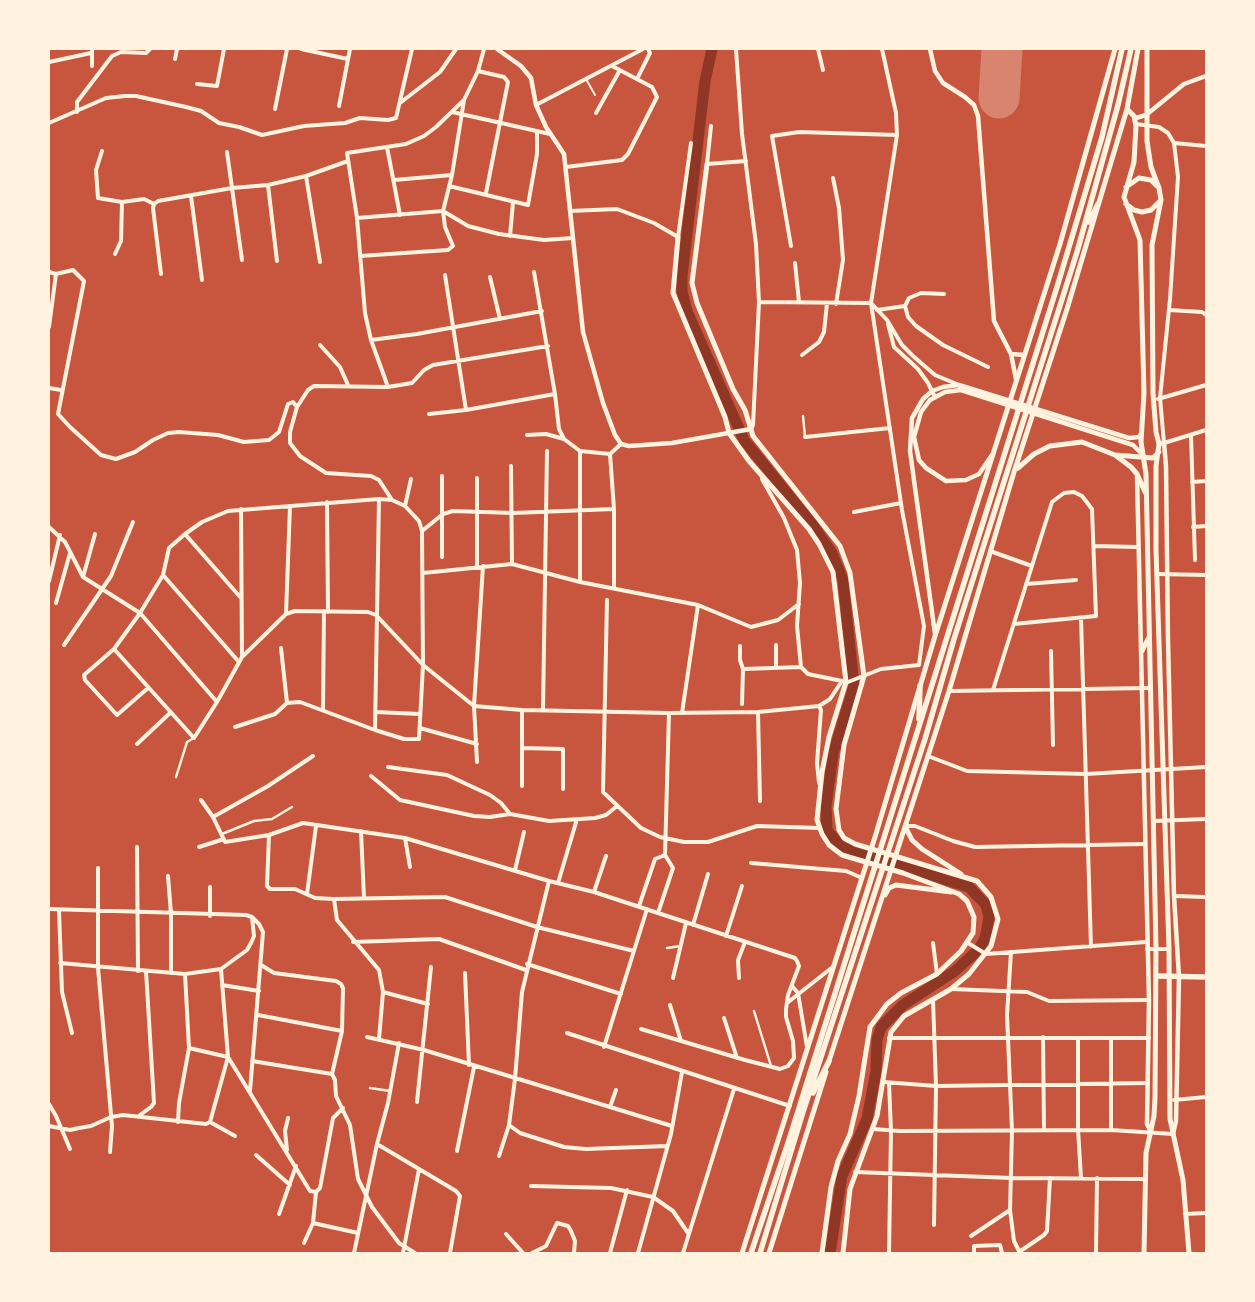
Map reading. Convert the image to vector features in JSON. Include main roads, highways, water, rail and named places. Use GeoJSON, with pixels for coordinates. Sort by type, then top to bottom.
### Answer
{"type":"FeatureCollection","features":[{"type":"Feature","properties":{"kind":"main road"},"geometry":{"type":"LineString","coordinates":[[742,1253],[875,838],[920,686],[928,666],[935,636],[1078,184],[1115,49]]}},
{"type":"Feature","properties":{"kind":"main road"},"geometry":{"type":"LineString","coordinates":[[751,1253],[789,1140],[1087,189],[1102,137],[1122,49]]}},
{"type":"Feature","properties":{"kind":"main road"},"geometry":{"type":"LineString","coordinates":[[760,1253],[803,1112],[891,843],[1082,235],[1131,49]]}},
{"type":"Feature","properties":{"kind":"main road"},"geometry":{"type":"LineString","coordinates":[[770,1253],[829,1061],[949,691],[1014,472],[1068,309],[1126,110],[1138,49]]}},
{"type":"Feature","properties":{"kind":"main road"},"geometry":{"type":"LineString","coordinates":[[1146,49],[1146,124],[1151,167],[1159,188],[1160,200],[1152,245],[1153,400],[1156,432],[1161,444],[1156,466],[1157,574],[1170,978],[1170,1127],[1183,1180],[1189,1253]]}},
{"type":"Feature","properties":{"kind":"main road"},"geometry":{"type":"LineString","coordinates":[[1126,110],[1136,121],[1134,162],[1125,187],[1126,204],[1140,240],[1143,456],[1146,493],[1150,636],[1156,948],[1155,1098],[1151,1132],[1147,1147],[1144,1253]]}},
{"type":"Feature","properties":{"kind":"main road"},"geometry":{"type":"LineString","coordinates":[[707,164],[692,283],[697,303],[733,389],[745,410],[749,430],[758,444],[826,528],[847,560],[863,677],[844,745],[836,809],[838,830],[844,838],[855,844],[977,881],[984,887],[996,908],[998,918],[996,933],[985,953],[969,974],[933,1000],[904,1016],[895,1025],[889,1038],[887,1082],[873,1129],[850,1189],[843,1253]]}},
{"type":"Feature","properties":{"kind":"main road"},"geometry":{"type":"LineString","coordinates":[[1125,187],[1139,178],[1151,180],[1159,188]]}},
{"type":"Feature","properties":{"kind":"main road"},"geometry":{"type":"LineString","coordinates":[[1126,204],[1134,210],[1147,212],[1155,207],[1160,200]]}},
{"type":"Feature","properties":{"kind":"main road"},"geometry":{"type":"LineString","coordinates":[[1082,235],[1098,204]]}},
{"type":"Feature","properties":{"kind":"main road"},"geometry":{"type":"LineString","coordinates":[[678,237],[673,293],[731,433],[750,461],[809,529],[829,560],[836,587],[845,682],[825,752],[817,820],[824,839],[842,855],[903,872],[954,892],[967,901],[972,909],[973,933],[968,943],[937,974],[901,993],[887,1004],[870,1027],[859,1096],[850,1134],[838,1161],[831,1187],[822,1253]]}},
{"type":"Feature","properties":{"kind":"main road"},"geometry":{"type":"LineString","coordinates":[[1014,472],[1034,454],[1050,446],[1082,442],[1114,455],[1137,474],[1146,493]]}},
{"type":"Feature","properties":{"kind":"main road"},"geometry":{"type":"LineString","coordinates":[[1114,455],[1153,458],[1159,452]]}},
{"type":"Feature","properties":{"kind":"main road"},"geometry":{"type":"LineString","coordinates":[[1148,590],[1158,590]]}},
{"type":"Feature","properties":{"kind":"main road"},"geometry":{"type":"LineString","coordinates":[[1142,651],[1150,636]]}},
{"type":"Feature","properties":{"kind":"main road"},"geometry":{"type":"LineString","coordinates":[[919,727],[920,686]]}},
{"type":"Feature","properties":{"kind":"main road"},"geometry":{"type":"LineString","coordinates":[[905,826],[912,840],[922,849],[964,876]]}},
{"type":"Feature","properties":{"kind":"main road"},"geometry":{"type":"LineString","coordinates":[[878,912],[886,894],[896,886],[954,892]]}},
{"type":"Feature","properties":{"kind":"main road"},"geometry":{"type":"LineString","coordinates":[[1156,976],[1170,978],[1206,977]]}},
{"type":"Feature","properties":{"kind":"main road"},"geometry":{"type":"LineString","coordinates":[[803,1112],[829,1061]]}},
{"type":"Feature","properties":{"kind":"waterway"},"geometry":{"type":"LineString","coordinates":[[712,49],[705,81],[682,276],[682,291],[687,311],[744,440],[812,524],[832,553],[843,580],[854,686],[833,754],[826,806],[827,830],[841,847],[969,887],[986,905],[989,917],[985,939],[978,950],[955,971],[903,1005],[881,1027],[877,1040],[876,1071],[867,1119],[842,1176],[830,1253]]}}]}
